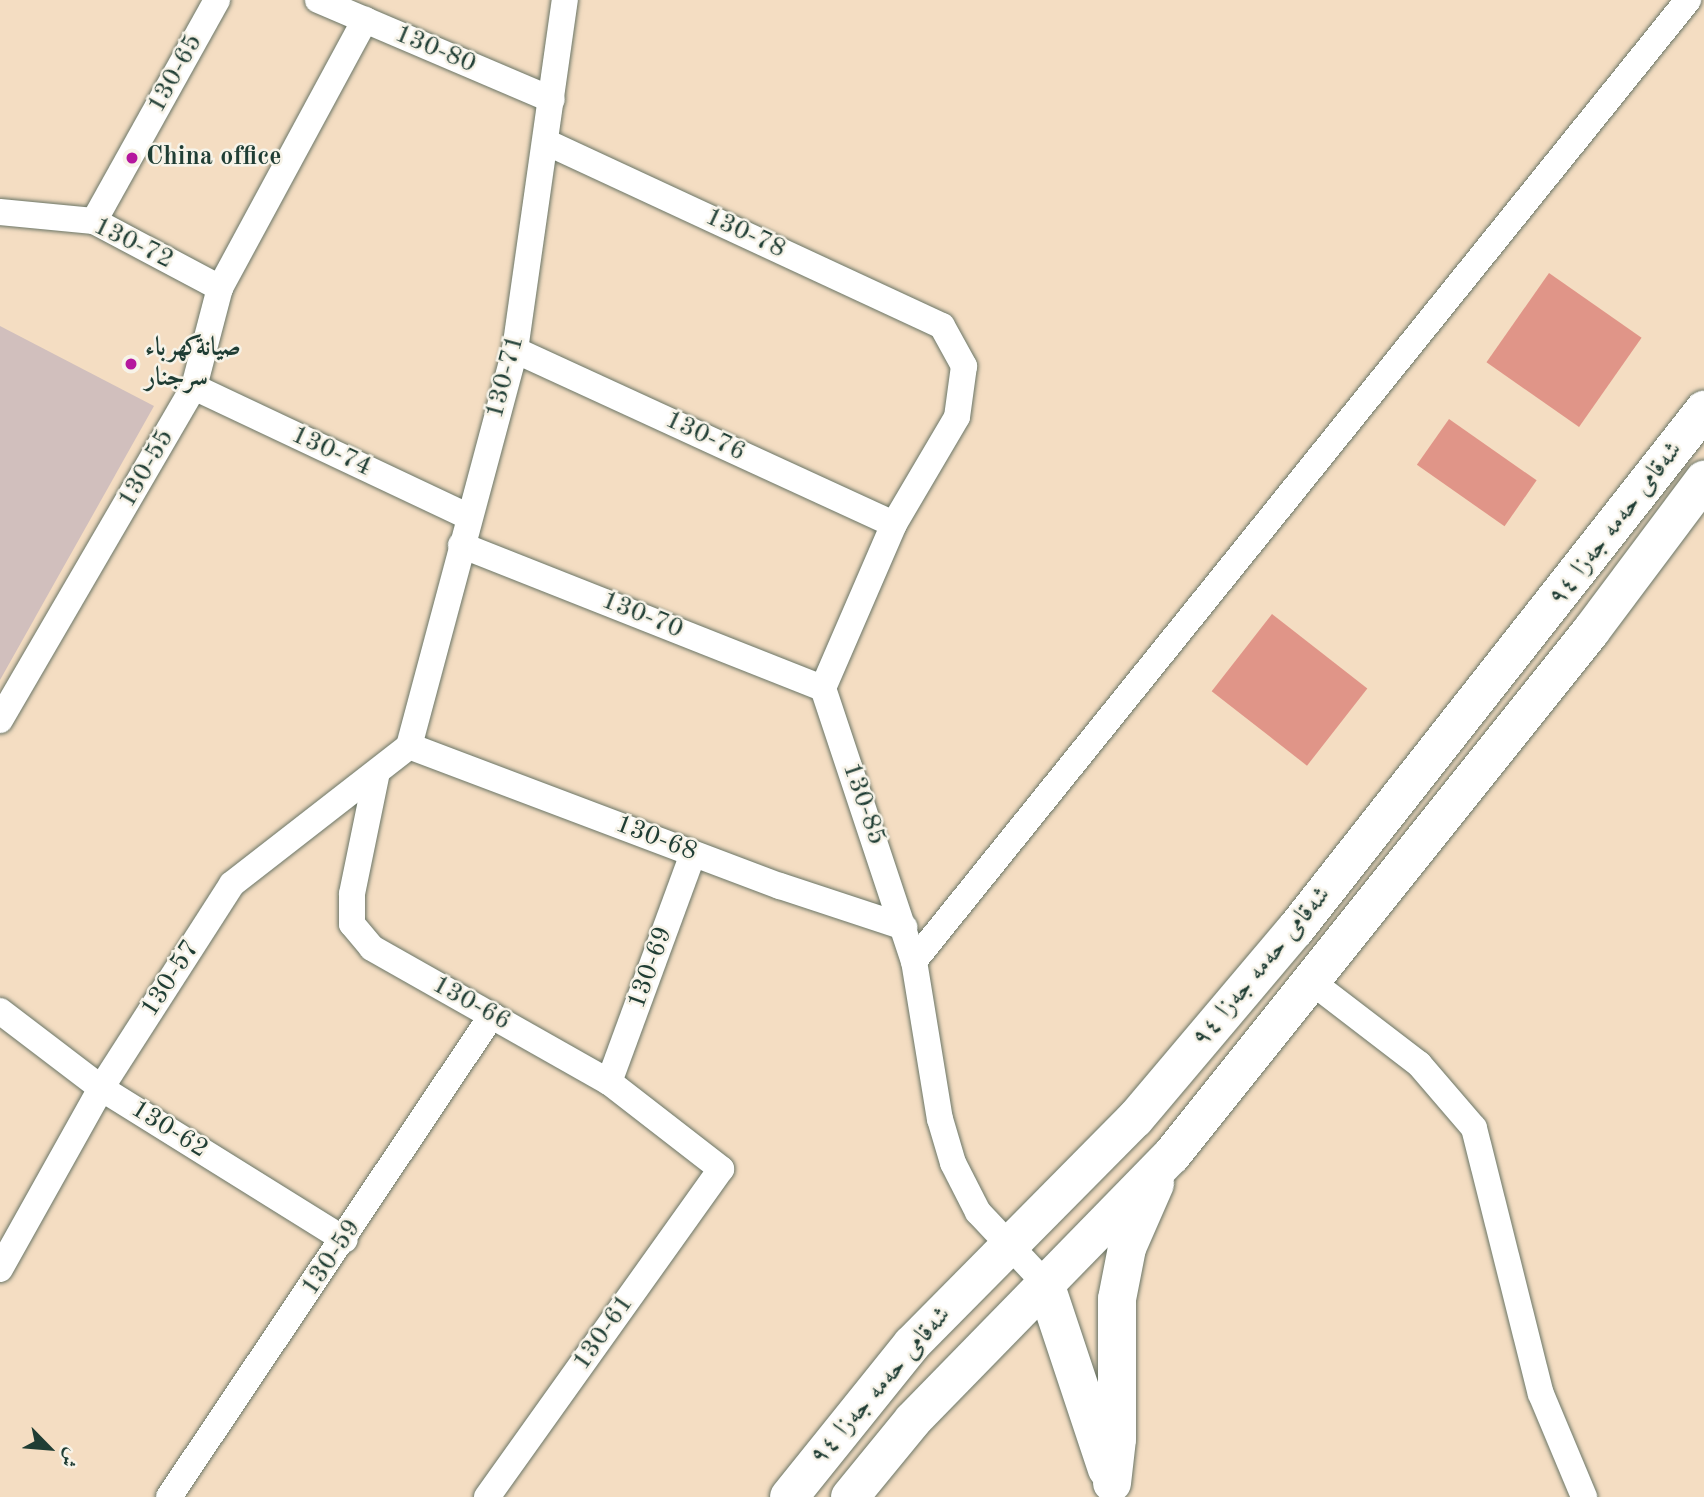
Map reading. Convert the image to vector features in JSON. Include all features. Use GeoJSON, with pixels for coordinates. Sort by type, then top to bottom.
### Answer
{"type":"FeatureCollection","features":[{"type":"Feature","properties":{"kind":"main road","name":"شەقامی حەمە جەزا ٩٤"},"geometry":{"type":"LineString","coordinates":[[789,1497],[912,1344],[1135,1119],[1294,930],[1704,410]]}},
{"type":"Feature","properties":{"kind":"main road","name":"شەقامی حەمە جەزا ٩٤"},"geometry":{"type":"LineString","coordinates":[[850,1497],[912,1420],[1171,1156],[1591,631],[1704,480]]}},
{"type":"Feature","properties":{"kind":"main road"},"geometry":{"type":"LineString","coordinates":[[1114,1490],[1118,1405],[1117,1298],[1127,1248],[1146,1201],[1171,1156]]}},
{"type":"Feature","properties":{"kind":"main road"},"geometry":{"type":"LineString","coordinates":[[1045,1283],[1114,1490]]}},
{"type":"Feature","properties":{"kind":"street","name":"130-65"},"geometry":{"type":"LineString","coordinates":[[94,222],[217,0]]}},
{"type":"Feature","properties":{"kind":"street","name":"130-80"},"geometry":{"type":"LineString","coordinates":[[318,0],[552,100]]}},
{"type":"Feature","properties":{"kind":"street","name":"130-71"},"geometry":{"type":"LineString","coordinates":[[409,746],[467,516],[515,350],[548,143],[565,0]]}},
{"type":"Feature","properties":{"kind":"street"},"geometry":{"type":"LineString","coordinates":[[914,961],[1688,0]]}},
{"type":"Feature","properties":{"kind":"street","name":"130-55"},"geometry":{"type":"LineString","coordinates":[[0,720],[194,387],[220,288],[365,20]]}},
{"type":"Feature","properties":{"kind":"street","name":"130-78"},"geometry":{"type":"LineString","coordinates":[[548,143],[942,326],[964,366],[957,417],[894,524]]}},
{"type":"Feature","properties":{"kind":"street","name":"130-72"},"geometry":{"type":"LineString","coordinates":[[0,212],[94,222],[220,288]]}},
{"type":"Feature","properties":{"kind":"street","name":"130-76"},"geometry":{"type":"LineString","coordinates":[[515,350],[894,524]]}},
{"type":"Feature","properties":{"kind":"street","name":"130-74"},"geometry":{"type":"LineString","coordinates":[[194,387],[467,516]]}},
{"type":"Feature","properties":{"kind":"street"},"geometry":{"type":"LineString","coordinates":[[823,688],[894,524]]}},
{"type":"Feature","properties":{"kind":"street","name":"130-70"},"geometry":{"type":"LineString","coordinates":[[461,545],[823,688]]}},
{"type":"Feature","properties":{"kind":"street","name":"130-85"},"geometry":{"type":"LineString","coordinates":[[823,688],[914,961],[940,1119],[953,1163],[978,1212],[1045,1283]]}},
{"type":"Feature","properties":{"kind":"street","name":"130-57"},"geometry":{"type":"LineString","coordinates":[[0,1269],[101,1088],[232,884],[409,746]]}},
{"type":"Feature","properties":{"kind":"street","name":"130-68"},"geometry":{"type":"LineString","coordinates":[[409,746],[693,854],[904,927]]}},
{"type":"Feature","properties":{"kind":"street","name":"130-66"},"geometry":{"type":"LineString","coordinates":[[377,772],[352,894],[352,924],[372,948],[609,1082],[720,1169]]}},
{"type":"Feature","properties":{"kind":"street","name":"130-69"},"geometry":{"type":"LineString","coordinates":[[609,1082],[693,854]]}},
{"type":"Feature","properties":{"kind":"street"},"geometry":{"type":"LineString","coordinates":[[1312,982],[1419,1064],[1474,1128],[1541,1394],[1584,1497]]}},
{"type":"Feature","properties":{"kind":"street","name":"130-62"},"geometry":{"type":"LineString","coordinates":[[0,1011],[101,1088],[345,1240]]}},
{"type":"Feature","properties":{"kind":"street","name":"130-59"},"geometry":{"type":"LineString","coordinates":[[169,1497],[345,1240],[492,1015]]}},
{"type":"Feature","properties":{"kind":"street","name":"130-61"},"geometry":{"type":"LineString","coordinates":[[486,1497],[720,1169]]}},
{"type":"Feature","properties":{"kind":"shaded area"},"geometry":{"type":"Polygon","coordinates":[[[0,326],[154,406],[0,680],[0,326]]]}},
{"type":"Feature","properties":{"kind":"building"},"geometry":{"type":"Polygon","coordinates":[[[1549,273],[1642,338],[1579,427],[1486,362],[1549,273]]]}},
{"type":"Feature","properties":{"kind":"building"},"geometry":{"type":"Polygon","coordinates":[[[1449,419],[1537,480],[1505,526],[1417,465],[1449,419]]]}},
{"type":"Feature","properties":{"kind":"building"},"geometry":{"type":"Polygon","coordinates":[[[1272,614],[1367,688],[1307,766],[1212,691],[1272,614]]]}},
{"type":"Feature","properties":{"kind":"place","name":"China office"},"geometry":{"type":"Point","coordinates":[132,158]}},
{"type":"Feature","properties":{"kind":"place","name":"صيانةكهرباء سرجنار"},"geometry":{"type":"Point","coordinates":[131,364]}}]}
